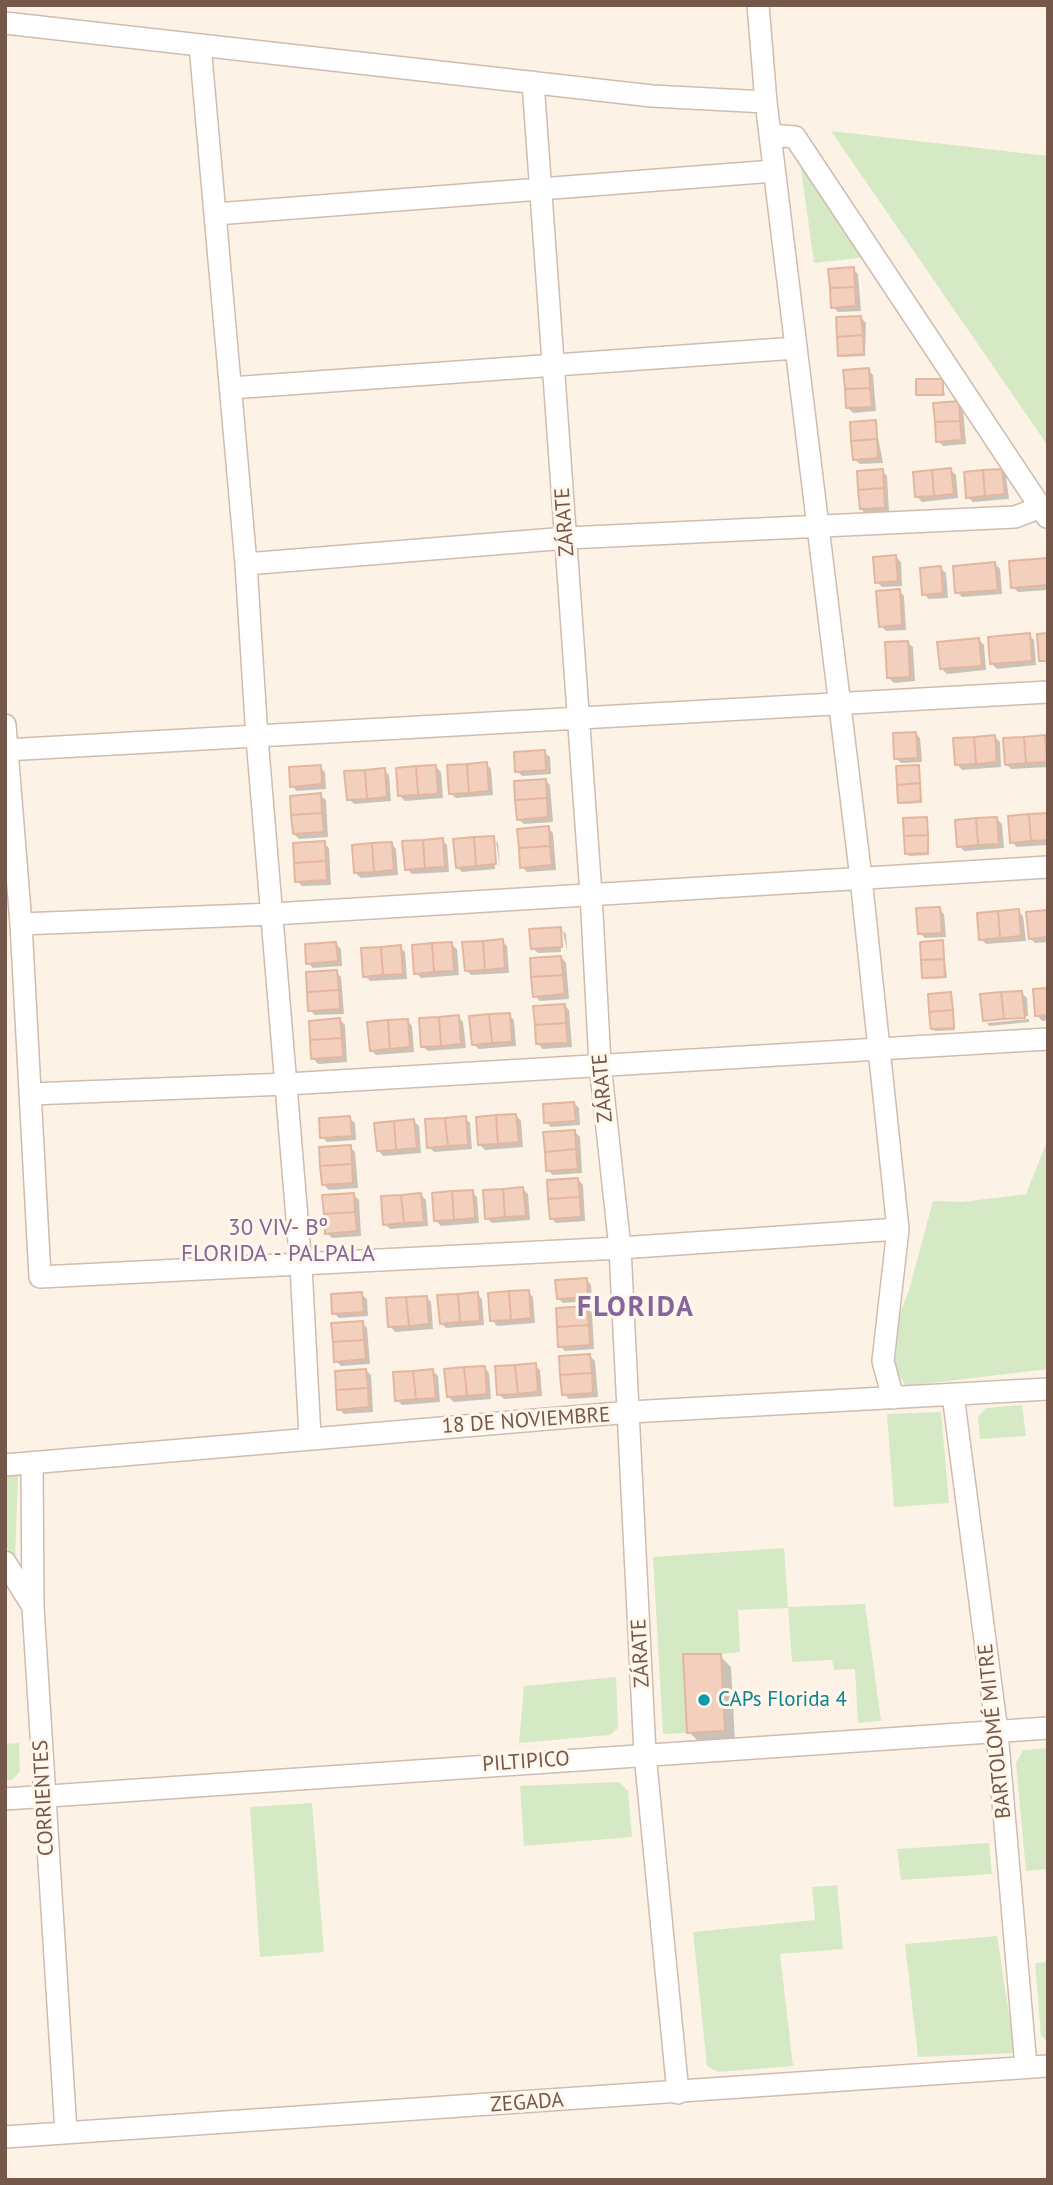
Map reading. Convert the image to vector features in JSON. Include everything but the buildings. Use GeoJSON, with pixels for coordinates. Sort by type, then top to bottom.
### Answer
{"type":"FeatureCollection","features":[{"type":"Feature","properties":{"kind":"street"},"geometry":{"type":"LineString","coordinates":[[758,5],[774,171],[861,878],[898,1229],[883,1361],[892,1398]]}},
{"type":"Feature","properties":{"kind":"street"},"geometry":{"type":"LineString","coordinates":[[5,23],[652,96],[766,102]]}},
{"type":"Feature","properties":{"kind":"street"},"geometry":{"type":"LineString","coordinates":[[200,45],[246,564],[257,738],[301,1266],[310,1437]]}},
{"type":"Feature","properties":{"kind":"street","name":"ZÁRATE"},"geometry":{"type":"LineString","coordinates":[[533,82],[591,894],[600,1064],[620,1248],[645,1754],[678,2093]]}},
{"type":"Feature","properties":{"kind":"street"},"geometry":{"type":"LineString","coordinates":[[246,564],[566,538],[819,524],[1016,517],[1044,512],[795,137],[770,135]]}},
{"type":"Feature","properties":{"kind":"street"},"geometry":{"type":"LineString","coordinates":[[216,214],[774,171]]}},
{"type":"Feature","properties":{"kind":"street"},"geometry":{"type":"LineString","coordinates":[[231,388],[796,348]]}},
{"type":"Feature","properties":{"kind":"street"},"geometry":{"type":"LineString","coordinates":[[6,750],[1048,692]]}},
{"type":"Feature","properties":{"kind":"street"},"geometry":{"type":"LineString","coordinates":[[5,725],[21,924],[40,1278],[620,1248],[898,1229]]}},
{"type":"Feature","properties":{"kind":"street"},"geometry":{"type":"LineString","coordinates":[[21,924],[273,914],[1048,867]]}},
{"type":"Feature","properties":{"kind":"street"},"geometry":{"type":"LineString","coordinates":[[30,1094],[287,1084],[1048,1039]]}},
{"type":"Feature","properties":{"kind":"street","name":"18 DE NOVIEMBRE"},"geometry":{"type":"LineString","coordinates":[[5,1465],[310,1437],[630,1412],[1048,1389]]}},
{"type":"Feature","properties":{"kind":"street","name":"BARTOLOMÉ MITRE"},"geometry":{"type":"LineString","coordinates":[[953,1395],[997,1731],[1026,2067]]}},
{"type":"Feature","properties":{"kind":"street","name":"CORRIENTES"},"geometry":{"type":"LineString","coordinates":[[33,1463],[33,1607],[66,2132]]}},
{"type":"Feature","properties":{"kind":"street"},"geometry":{"type":"LineString","coordinates":[[5,1562],[33,1607]]}},
{"type":"Feature","properties":{"kind":"street","name":"PILTIPICO"},"geometry":{"type":"LineString","coordinates":[[5,1799],[1048,1728]]}},
{"type":"Feature","properties":{"kind":"street","name":"ZEGADA"},"geometry":{"type":"LineString","coordinates":[[5,2137],[1048,2066]]}},
{"type":"Feature","properties":{"kind":"green space"},"geometry":{"type":"Polygon","coordinates":[[[831,131],[1048,156],[1048,446],[831,131]]]}},
{"type":"Feature","properties":{"kind":"green space"},"geometry":{"type":"Polygon","coordinates":[[[799,154],[876,256],[814,263],[799,154]]]}},
{"type":"Feature","properties":{"kind":"green space"},"geometry":{"type":"Polygon","coordinates":[[[1048,1139],[1048,1369],[906,1386],[893,1366],[894,1330],[909,1290],[933,1201],[962,1202],[1026,1194],[1048,1139]]]}},
{"type":"Feature","properties":{"kind":"green space"},"geometry":{"type":"Polygon","coordinates":[[[1022,1405],[1026,1436],[980,1439],[978,1417],[986,1408],[1022,1405]]]}},
{"type":"Feature","properties":{"kind":"green space"},"geometry":{"type":"Polygon","coordinates":[[[941,1412],[949,1503],[894,1507],[887,1414],[941,1412]]]}},
{"type":"Feature","properties":{"kind":"green space"},"geometry":{"type":"Polygon","coordinates":[[[18,1475],[15,1562],[5,1544],[5,1476],[18,1475]]]}},
{"type":"Feature","properties":{"kind":"green space"},"geometry":{"type":"Polygon","coordinates":[[[784,1548],[788,1607],[865,1604],[881,1721],[858,1723],[855,1669],[834,1670],[832,1660],[792,1662],[788,1608],[738,1610],[740,1652],[721,1654],[687,1733],[663,1734],[653,1557],[784,1548]]]}},
{"type":"Feature","properties":{"kind":"green space"},"geometry":{"type":"Polygon","coordinates":[[[616,1677],[618,1728],[610,1735],[519,1743],[524,1686],[616,1677]]]}},
{"type":"Feature","properties":{"kind":"green space"},"geometry":{"type":"Polygon","coordinates":[[[19,1743],[20,1771],[12,1780],[5,1780],[5,1744],[19,1743]]]}},
{"type":"Feature","properties":{"kind":"green space"},"geometry":{"type":"Polygon","coordinates":[[[1048,1748],[1048,1869],[1026,1871],[1016,1763],[1023,1750],[1048,1748]]]}},
{"type":"Feature","properties":{"kind":"green space"},"geometry":{"type":"Polygon","coordinates":[[[619,1782],[628,1791],[632,1837],[524,1846],[520,1786],[619,1782]]]}},
{"type":"Feature","properties":{"kind":"green space"},"geometry":{"type":"Polygon","coordinates":[[[312,1803],[324,1952],[260,1957],[250,1807],[312,1803]]]}},
{"type":"Feature","properties":{"kind":"green space"},"geometry":{"type":"Polygon","coordinates":[[[989,1843],[992,1874],[901,1880],[897,1849],[989,1843]]]}},
{"type":"Feature","properties":{"kind":"green space"},"geometry":{"type":"Polygon","coordinates":[[[837,1885],[843,1949],[780,1954],[793,2066],[718,2072],[707,2066],[693,1932],[815,1920],[812,1887],[837,1885]]]}},
{"type":"Feature","properties":{"kind":"green space"},"geometry":{"type":"Polygon","coordinates":[[[997,1936],[1015,2053],[918,2057],[905,1944],[997,1936]]]}},
{"type":"Feature","properties":{"kind":"green space"},"geometry":{"type":"Polygon","coordinates":[[[1048,1962],[1048,2042],[1041,2035],[1035,1963],[1048,1962]]]}},
{"type":"Feature","properties":{"kind":"place","name":"CAPs Florida 4"},"geometry":{"type":"Point","coordinates":[704,1700]}},
{"type":"Feature","properties":{"kind":"district","name":"30 VIV- Bº FLORIDA - PALPALA"},"geometry":{"type":"Point","coordinates":[278,1241]}},
{"type":"Feature","properties":{"kind":"district","name":"FLORIDA"},"geometry":{"type":"Point","coordinates":[636,1308]}}]}
